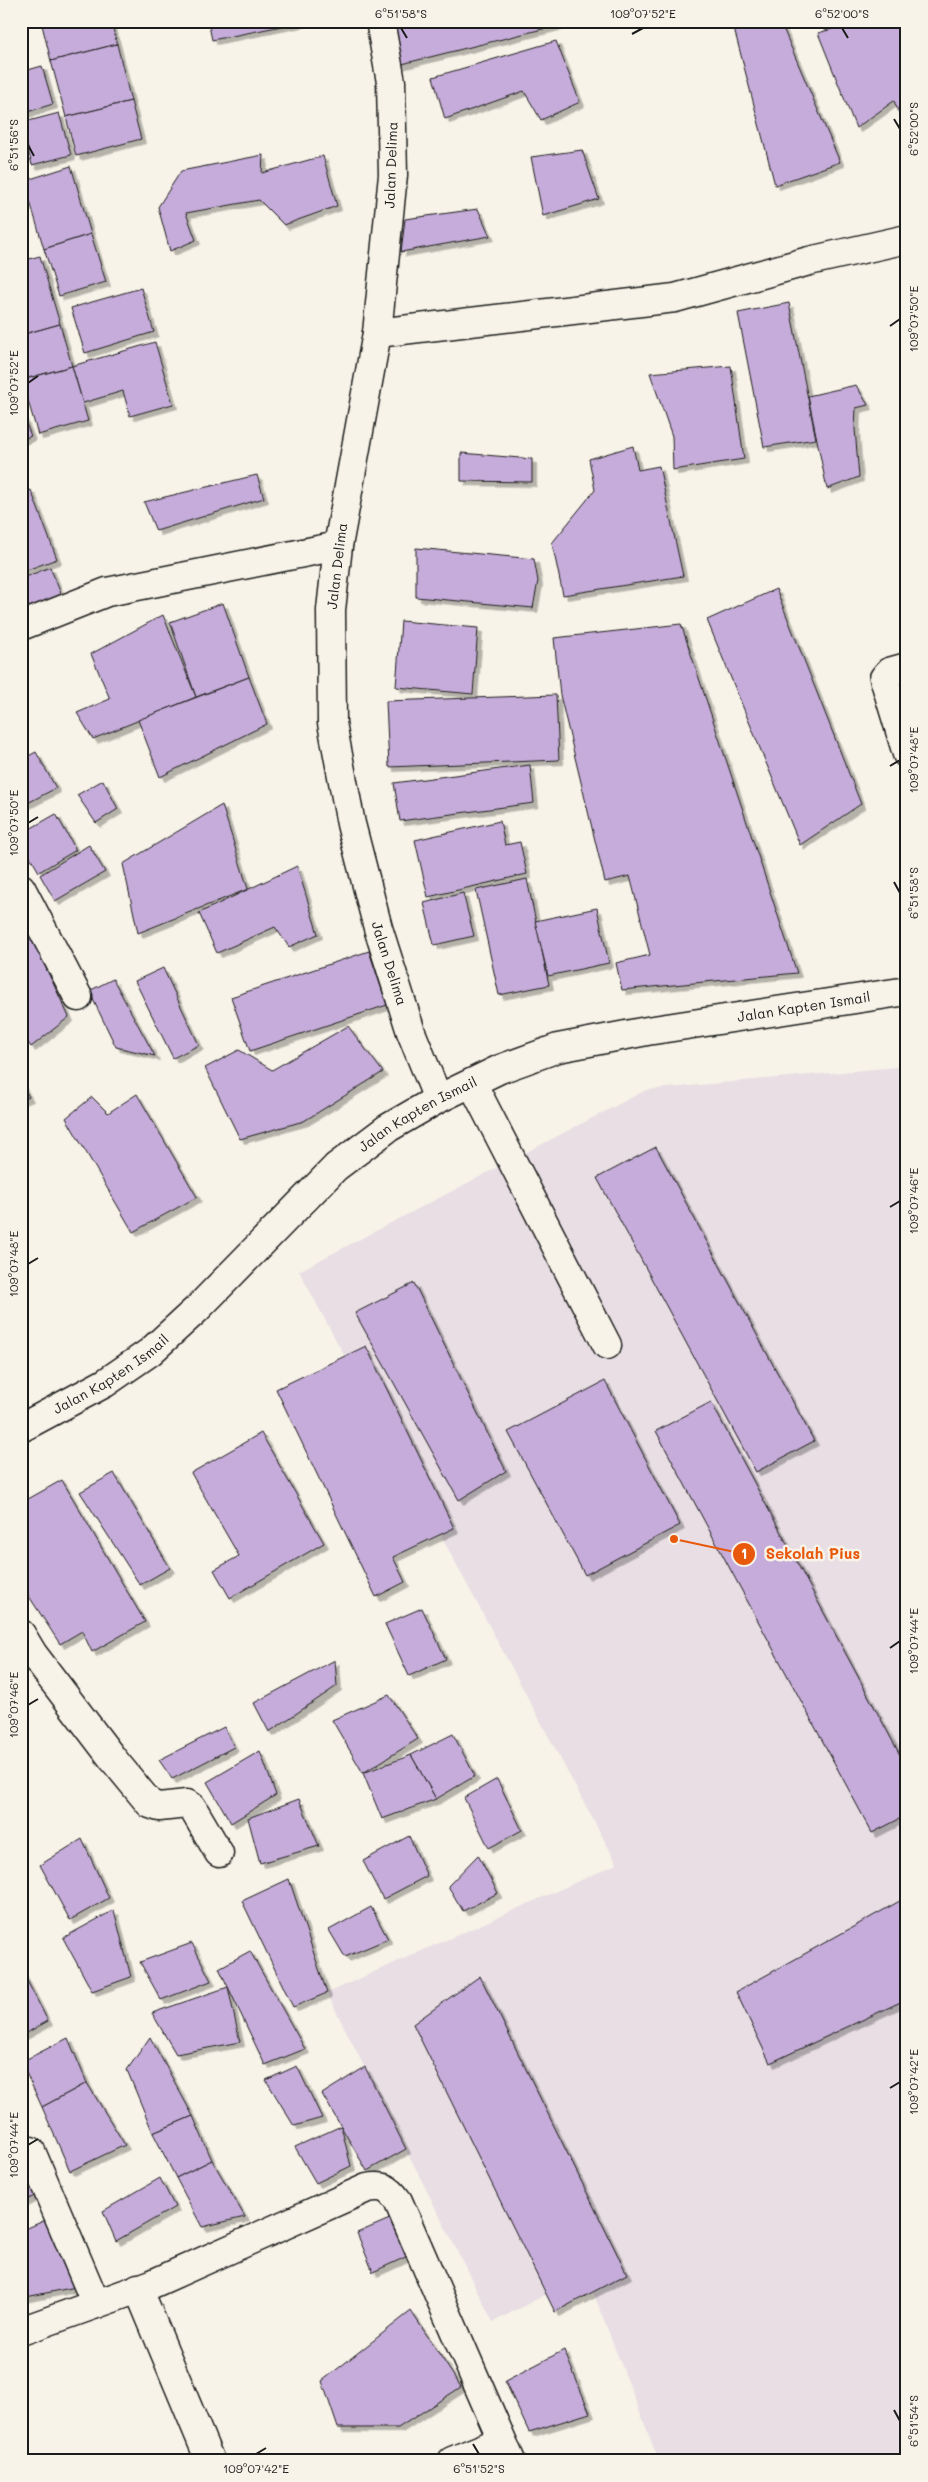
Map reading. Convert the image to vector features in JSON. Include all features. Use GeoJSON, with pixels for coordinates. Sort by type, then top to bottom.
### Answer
{"type":"FeatureCollection","features":[{"type":"Feature","properties":{"kind":"street","name":"Jalan Delima"},"geometry":{"type":"LineString","coordinates":[[380,21],[391,82],[393,175],[377,333],[338,546],[331,610],[332,723],[351,824],[378,928],[411,1032],[438,1099]]}},
{"type":"Feature","properties":{"kind":"street"},"geometry":{"type":"LineString","coordinates":[[377,333],[675,298],[810,261],[907,239]]}},
{"type":"Feature","properties":{"kind":"street"},"geometry":{"type":"LineString","coordinates":[[21,626],[107,592],[338,546]]}},
{"type":"Feature","properties":{"kind":"street"},"geometry":{"type":"LineString","coordinates":[[907,667],[890,672],[884,678],[907,754]]}},
{"type":"Feature","properties":{"kind":"street"},"geometry":{"type":"LineString","coordinates":[[21,888],[78,997]]}},
{"type":"Feature","properties":{"kind":"street","name":"Jalan Kapten Ismail"},"geometry":{"type":"LineString","coordinates":[[21,1428],[105,1383],[150,1352],[197,1309],[336,1167],[388,1128],[438,1099],[500,1069],[558,1048],[647,1031],[907,992]]}},
{"type":"Feature","properties":{"kind":"street"},"geometry":{"type":"LineString","coordinates":[[472,1083],[607,1345]]}},
{"type":"Feature","properties":{"kind":"street"},"geometry":{"type":"LineString","coordinates":[[21,1634],[33,1654],[150,1804],[159,1807],[187,1804],[192,1807],[219,1853]]}},
{"type":"Feature","properties":{"kind":"street"},"geometry":{"type":"LineString","coordinates":[[31,2150],[96,2304]]}},
{"type":"Feature","properties":{"kind":"street"},"geometry":{"type":"LineString","coordinates":[[21,2331],[138,2288],[367,2188],[379,2185],[390,2190],[398,2201],[506,2451],[452,2461]]}},
{"type":"Feature","properties":{"kind":"street"},"geometry":{"type":"LineString","coordinates":[[138,2288],[210,2461]]}},
{"type":"Feature","properties":{"kind":"shaded area"},"geometry":{"type":"Polygon","coordinates":[[[907,1066],[907,2461],[659,2461],[586,2274],[493,2322],[327,1993],[617,1864],[299,1271],[646,1090],[907,1066]]]}},
{"type":"Feature","properties":{"kind":"building"},"geometry":{"type":"Polygon","coordinates":[[[41,21],[111,21],[117,44],[51,61],[41,21]]]}},
{"type":"Feature","properties":{"kind":"building"},"geometry":{"type":"Polygon","coordinates":[[[208,21],[307,21],[212,40],[208,21]]]}},
{"type":"Feature","properties":{"kind":"building"},"geometry":{"type":"Polygon","coordinates":[[[389,21],[575,21],[398,65],[389,21]]]}},
{"type":"Feature","properties":{"kind":"building"},"geometry":{"type":"Polygon","coordinates":[[[732,21],[780,21],[840,162],[775,185],[732,21]]]}},
{"type":"Feature","properties":{"kind":"building"},"geometry":{"type":"Polygon","coordinates":[[[860,21],[907,21],[907,132],[894,101],[856,128],[818,33],[860,21]]]}},
{"type":"Feature","properties":{"kind":"building"},"geometry":{"type":"Polygon","coordinates":[[[556,41],[580,102],[541,120],[524,91],[445,119],[433,77],[556,41]]]}},
{"type":"Feature","properties":{"kind":"building"},"geometry":{"type":"Polygon","coordinates":[[[117,44],[131,101],[66,117],[51,61],[117,44]]]}},
{"type":"Feature","properties":{"kind":"building"},"geometry":{"type":"Polygon","coordinates":[[[42,66],[53,104],[21,114],[21,72],[42,66]]]}},
{"type":"Feature","properties":{"kind":"building"},"geometry":{"type":"Polygon","coordinates":[[[131,101],[141,139],[76,156],[66,117],[131,101]]]}},
{"type":"Feature","properties":{"kind":"building"},"geometry":{"type":"Polygon","coordinates":[[[59,113],[71,155],[32,165],[21,123],[59,113]]]}},
{"type":"Feature","properties":{"kind":"building"},"geometry":{"type":"Polygon","coordinates":[[[582,150],[599,199],[543,216],[531,157],[582,150]]]}},
{"type":"Feature","properties":{"kind":"building"},"geometry":{"type":"Polygon","coordinates":[[[263,155],[262,173],[323,156],[337,206],[284,225],[259,200],[186,213],[196,240],[170,251],[158,207],[181,171],[263,155]]]}},
{"type":"Feature","properties":{"kind":"building"},"geometry":{"type":"Polygon","coordinates":[[[71,166],[91,234],[44,249],[24,181],[71,166]]]}},
{"type":"Feature","properties":{"kind":"building"},"geometry":{"type":"Polygon","coordinates":[[[478,209],[490,236],[401,252],[405,219],[478,209]]]}},
{"type":"Feature","properties":{"kind":"building"},"geometry":{"type":"Polygon","coordinates":[[[91,234],[106,282],[59,296],[44,249],[91,234]]]}},
{"type":"Feature","properties":{"kind":"building"},"geometry":{"type":"Polygon","coordinates":[[[40,256],[60,324],[21,335],[21,261],[40,256]]]}},
{"type":"Feature","properties":{"kind":"building"},"geometry":{"type":"Polygon","coordinates":[[[141,288],[154,332],[85,353],[71,308],[141,288]]]}},
{"type":"Feature","properties":{"kind":"building"},"geometry":{"type":"Polygon","coordinates":[[[789,303],[816,439],[764,447],[738,313],[789,303]]]}},
{"type":"Feature","properties":{"kind":"building"},"geometry":{"type":"Polygon","coordinates":[[[60,324],[72,366],[21,380],[21,335],[60,324]]]}},
{"type":"Feature","properties":{"kind":"building"},"geometry":{"type":"Polygon","coordinates":[[[155,342],[173,404],[130,416],[123,391],[83,403],[72,366],[155,342]]]}},
{"type":"Feature","properties":{"kind":"building"},"geometry":{"type":"Polygon","coordinates":[[[72,366],[88,421],[38,435],[22,380],[72,366]]]}},
{"type":"Feature","properties":{"kind":"building"},"geometry":{"type":"Polygon","coordinates":[[[731,366],[744,459],[673,470],[672,436],[650,373],[731,366]]]}},
{"type":"Feature","properties":{"kind":"building"},"geometry":{"type":"Polygon","coordinates":[[[856,385],[868,405],[856,408],[855,429],[859,477],[827,489],[808,396],[856,385]]]}},
{"type":"Feature","properties":{"kind":"building"},"geometry":{"type":"Polygon","coordinates":[[[21,411],[31,436],[21,440],[21,411]]]}},
{"type":"Feature","properties":{"kind":"building"},"geometry":{"type":"Polygon","coordinates":[[[633,446],[638,470],[659,466],[683,576],[563,595],[552,543],[595,490],[589,459],[633,446]]]}},
{"type":"Feature","properties":{"kind":"building"},"geometry":{"type":"Polygon","coordinates":[[[461,453],[532,459],[532,482],[461,481],[461,453]]]}},
{"type":"Feature","properties":{"kind":"building"},"geometry":{"type":"Polygon","coordinates":[[[257,475],[264,498],[156,531],[144,502],[257,475]]]}},
{"type":"Feature","properties":{"kind":"building"},"geometry":{"type":"Polygon","coordinates":[[[31,490],[57,559],[21,572],[21,493],[31,490]]]}},
{"type":"Feature","properties":{"kind":"building"},"geometry":{"type":"Polygon","coordinates":[[[416,548],[534,559],[538,581],[533,608],[416,597],[416,548]]]}},
{"type":"Feature","properties":{"kind":"building"},"geometry":{"type":"Polygon","coordinates":[[[50,567],[64,601],[21,618],[21,579],[50,567]]]}},
{"type":"Feature","properties":{"kind":"building"},"geometry":{"type":"Polygon","coordinates":[[[776,589],[861,804],[800,845],[707,620],[776,589]]]}},
{"type":"Feature","properties":{"kind":"building"},"geometry":{"type":"Polygon","coordinates":[[[223,603],[249,677],[196,697],[170,622],[223,603]]]}},
{"type":"Feature","properties":{"kind":"building"},"geometry":{"type":"Polygon","coordinates":[[[163,615],[196,697],[93,739],[77,713],[110,699],[91,654],[163,615]]]}},
{"type":"Feature","properties":{"kind":"building"},"geometry":{"type":"Polygon","coordinates":[[[401,621],[478,628],[473,694],[396,687],[401,621]]]}},
{"type":"Feature","properties":{"kind":"building"},"geometry":{"type":"Polygon","coordinates":[[[681,624],[797,973],[622,990],[616,963],[650,955],[630,876],[605,882],[560,695],[554,638],[681,624]]]}},
{"type":"Feature","properties":{"kind":"building"},"geometry":{"type":"Polygon","coordinates":[[[249,677],[267,724],[160,777],[138,720],[249,677]]]}},
{"type":"Feature","properties":{"kind":"building"},"geometry":{"type":"Polygon","coordinates":[[[556,695],[559,760],[389,767],[386,701],[556,695]]]}},
{"type":"Feature","properties":{"kind":"building"},"geometry":{"type":"Polygon","coordinates":[[[36,752],[56,788],[24,805],[21,801],[21,760],[36,752]]]}},
{"type":"Feature","properties":{"kind":"building"},"geometry":{"type":"Polygon","coordinates":[[[530,765],[534,803],[400,821],[394,783],[530,765]]]}},
{"type":"Feature","properties":{"kind":"building"},"geometry":{"type":"Polygon","coordinates":[[[103,780],[118,809],[96,823],[77,795],[103,780]]]}},
{"type":"Feature","properties":{"kind":"building"},"geometry":{"type":"Polygon","coordinates":[[[222,805],[248,889],[138,933],[123,864],[222,805]]]}},
{"type":"Feature","properties":{"kind":"building"},"geometry":{"type":"Polygon","coordinates":[[[56,814],[76,850],[39,872],[21,841],[21,834],[56,814]]]}},
{"type":"Feature","properties":{"kind":"building"},"geometry":{"type":"Polygon","coordinates":[[[500,821],[505,845],[520,842],[527,874],[428,897],[415,840],[500,821]]]}},
{"type":"Feature","properties":{"kind":"building"},"geometry":{"type":"Polygon","coordinates":[[[89,845],[105,872],[55,901],[40,875],[89,845]]]}},
{"type":"Feature","properties":{"kind":"building"},"geometry":{"type":"Polygon","coordinates":[[[297,866],[318,934],[289,947],[275,927],[217,953],[199,913],[297,866]]]}},
{"type":"Feature","properties":{"kind":"building"},"geometry":{"type":"Polygon","coordinates":[[[527,879],[549,985],[499,995],[476,890],[527,879]]]}},
{"type":"Feature","properties":{"kind":"building"},"geometry":{"type":"Polygon","coordinates":[[[463,893],[474,936],[434,945],[424,903],[463,893]]]}},
{"type":"Feature","properties":{"kind":"building"},"geometry":{"type":"Polygon","coordinates":[[[597,908],[609,963],[548,976],[535,921],[597,908]]]}},
{"type":"Feature","properties":{"kind":"building"},"geometry":{"type":"Polygon","coordinates":[[[30,934],[69,1017],[31,1047],[21,1032],[21,941],[30,934]]]}},
{"type":"Feature","properties":{"kind":"building"},"geometry":{"type":"Polygon","coordinates":[[[369,951],[387,1005],[250,1051],[231,997],[369,951]]]}},
{"type":"Feature","properties":{"kind":"building"},"geometry":{"type":"Polygon","coordinates":[[[163,968],[199,1045],[173,1058],[135,981],[163,968]]]}},
{"type":"Feature","properties":{"kind":"building"},"geometry":{"type":"Polygon","coordinates":[[[113,979],[155,1056],[116,1047],[89,991],[113,979]]]}},
{"type":"Feature","properties":{"kind":"building"},"geometry":{"type":"Polygon","coordinates":[[[348,1026],[383,1072],[304,1121],[240,1139],[205,1068],[239,1050],[272,1070],[348,1026]]]}},
{"type":"Feature","properties":{"kind":"building"},"geometry":{"type":"Polygon","coordinates":[[[21,1083],[29,1097],[21,1100],[21,1083]]]}},
{"type":"Feature","properties":{"kind":"building"},"geometry":{"type":"Polygon","coordinates":[[[137,1094],[197,1197],[133,1232],[66,1118],[92,1097],[108,1113],[137,1094]]]}},
{"type":"Feature","properties":{"kind":"building"},"geometry":{"type":"Polygon","coordinates":[[[656,1147],[814,1441],[756,1472],[597,1178],[656,1147]]]}},
{"type":"Feature","properties":{"kind":"building"},"geometry":{"type":"Polygon","coordinates":[[[414,1283],[506,1471],[459,1500],[355,1313],[414,1283]]]}},
{"type":"Feature","properties":{"kind":"building"},"geometry":{"type":"Polygon","coordinates":[[[366,1346],[454,1528],[393,1557],[405,1582],[376,1597],[276,1389],[366,1346]]]}},
{"type":"Feature","properties":{"kind":"building"},"geometry":{"type":"Polygon","coordinates":[[[605,1381],[680,1525],[585,1575],[508,1432],[605,1381]]]}},
{"type":"Feature","properties":{"kind":"building"},"geometry":{"type":"Polygon","coordinates":[[[711,1402],[907,1768],[907,1815],[872,1833],[656,1431],[711,1402]]]}},
{"type":"Feature","properties":{"kind":"building"},"geometry":{"type":"Polygon","coordinates":[[[261,1433],[324,1543],[230,1598],[214,1570],[239,1556],[191,1473],[261,1433]]]}},
{"type":"Feature","properties":{"kind":"building"},"geometry":{"type":"Polygon","coordinates":[[[114,1473],[170,1568],[140,1585],[80,1492],[114,1473]]]}},
{"type":"Feature","properties":{"kind":"building"},"geometry":{"type":"Polygon","coordinates":[[[62,1480],[145,1622],[92,1652],[82,1631],[60,1644],[21,1584],[21,1503],[62,1480]]]}},
{"type":"Feature","properties":{"kind":"building"},"geometry":{"type":"Polygon","coordinates":[[[422,1608],[446,1659],[409,1676],[385,1624],[422,1608]]]}},
{"type":"Feature","properties":{"kind":"building"},"geometry":{"type":"Polygon","coordinates":[[[335,1660],[337,1686],[269,1732],[254,1703],[335,1660]]]}},
{"type":"Feature","properties":{"kind":"building"},"geometry":{"type":"Polygon","coordinates":[[[389,1695],[418,1739],[363,1773],[332,1720],[389,1695]]]}},
{"type":"Feature","properties":{"kind":"building"},"geometry":{"type":"Polygon","coordinates":[[[224,1727],[234,1747],[172,1779],[159,1760],[224,1727]]]}},
{"type":"Feature","properties":{"kind":"building"},"geometry":{"type":"Polygon","coordinates":[[[453,1734],[475,1776],[436,1799],[411,1755],[453,1734]]]}},
{"type":"Feature","properties":{"kind":"building"},"geometry":{"type":"Polygon","coordinates":[[[260,1751],[276,1795],[231,1823],[207,1782],[260,1751]]]}},
{"type":"Feature","properties":{"kind":"building"},"geometry":{"type":"Polygon","coordinates":[[[411,1755],[436,1799],[382,1819],[363,1773],[411,1755]]]}},
{"type":"Feature","properties":{"kind":"building"},"geometry":{"type":"Polygon","coordinates":[[[497,1779],[522,1830],[489,1848],[464,1798],[497,1779]]]}},
{"type":"Feature","properties":{"kind":"building"},"geometry":{"type":"Polygon","coordinates":[[[299,1799],[319,1846],[260,1863],[248,1818],[299,1799]]]}},
{"type":"Feature","properties":{"kind":"building"},"geometry":{"type":"Polygon","coordinates":[[[409,1836],[427,1876],[383,1899],[363,1861],[409,1836]]]}},
{"type":"Feature","properties":{"kind":"building"},"geometry":{"type":"Polygon","coordinates":[[[82,1839],[109,1898],[70,1920],[40,1865],[82,1839]]]}},
{"type":"Feature","properties":{"kind":"building"},"geometry":{"type":"Polygon","coordinates":[[[478,1855],[498,1893],[463,1911],[448,1886],[478,1855]]]}},
{"type":"Feature","properties":{"kind":"building"},"geometry":{"type":"Polygon","coordinates":[[[289,1879],[327,1993],[293,2007],[242,1901],[289,1879]]]}},
{"type":"Feature","properties":{"kind":"building"},"geometry":{"type":"Polygon","coordinates":[[[907,1897],[907,1999],[770,2063],[736,1992],[907,1897]]]}},
{"type":"Feature","properties":{"kind":"building"},"geometry":{"type":"Polygon","coordinates":[[[371,1907],[388,1939],[345,1957],[329,1930],[371,1907]]]}},
{"type":"Feature","properties":{"kind":"building"},"geometry":{"type":"Polygon","coordinates":[[[114,1910],[131,1977],[92,1991],[63,1938],[114,1910]]]}},
{"type":"Feature","properties":{"kind":"building"},"geometry":{"type":"Polygon","coordinates":[[[192,1943],[211,1981],[161,2000],[140,1962],[192,1943]]]}},
{"type":"Feature","properties":{"kind":"building"},"geometry":{"type":"Polygon","coordinates":[[[250,1951],[305,2049],[265,2065],[219,1968],[250,1951]]]}},
{"type":"Feature","properties":{"kind":"building"},"geometry":{"type":"Polygon","coordinates":[[[21,1969],[48,2021],[21,2036],[21,1969]]]}},
{"type":"Feature","properties":{"kind":"building"},"geometry":{"type":"Polygon","coordinates":[[[480,1976],[627,2274],[555,2312],[413,2024],[480,1976]]]}},
{"type":"Feature","properties":{"kind":"building"},"geometry":{"type":"Polygon","coordinates":[[[228,1987],[240,2042],[176,2054],[152,2013],[228,1987]]]}},
{"type":"Feature","properties":{"kind":"building"},"geometry":{"type":"Polygon","coordinates":[[[150,2037],[193,2116],[153,2133],[127,2070],[150,2037]]]}},
{"type":"Feature","properties":{"kind":"building"},"geometry":{"type":"Polygon","coordinates":[[[68,2038],[87,2083],[42,2107],[21,2062],[68,2038]]]}},
{"type":"Feature","properties":{"kind":"building"},"geometry":{"type":"Polygon","coordinates":[[[297,2066],[322,2118],[294,2126],[266,2080],[297,2066]]]}},
{"type":"Feature","properties":{"kind":"building"},"geometry":{"type":"Polygon","coordinates":[[[365,2067],[406,2149],[367,2171],[322,2094],[365,2067]]]}},
{"type":"Feature","properties":{"kind":"building"},"geometry":{"type":"Polygon","coordinates":[[[87,2083],[125,2145],[70,2171],[42,2107],[87,2083]]]}},
{"type":"Feature","properties":{"kind":"building"},"geometry":{"type":"Polygon","coordinates":[[[193,2116],[212,2160],[176,2178],[153,2133],[193,2116]]]}},
{"type":"Feature","properties":{"kind":"building"},"geometry":{"type":"Polygon","coordinates":[[[341,2126],[351,2166],[316,2183],[295,2147],[341,2126]]]}},
{"type":"Feature","properties":{"kind":"building"},"geometry":{"type":"Polygon","coordinates":[[[21,2151],[40,2193],[21,2203],[21,2151]]]}},
{"type":"Feature","properties":{"kind":"building"},"geometry":{"type":"Polygon","coordinates":[[[212,2160],[245,2217],[202,2227],[176,2178],[212,2160]]]}},
{"type":"Feature","properties":{"kind":"building"},"geometry":{"type":"Polygon","coordinates":[[[160,2178],[175,2207],[116,2241],[103,2211],[160,2178]]]}},
{"type":"Feature","properties":{"kind":"building"},"geometry":{"type":"Polygon","coordinates":[[[50,2218],[76,2287],[21,2298],[21,2231],[50,2218]]]}},
{"type":"Feature","properties":{"kind":"building"},"geometry":{"type":"Polygon","coordinates":[[[392,2218],[410,2255],[373,2272],[357,2233],[392,2218]]]}},
{"type":"Feature","properties":{"kind":"building"},"geometry":{"type":"Polygon","coordinates":[[[411,2311],[461,2387],[398,2428],[338,2428],[322,2381],[411,2311]]]}},
{"type":"Feature","properties":{"kind":"building"},"geometry":{"type":"Polygon","coordinates":[[[564,2350],[590,2413],[529,2432],[505,2381],[564,2350]]]}},
{"type":"Feature","properties":{"kind":"place","name":"Sekolah Pius"},"geometry":{"type":"Point","coordinates":[674,1539]}}]}
